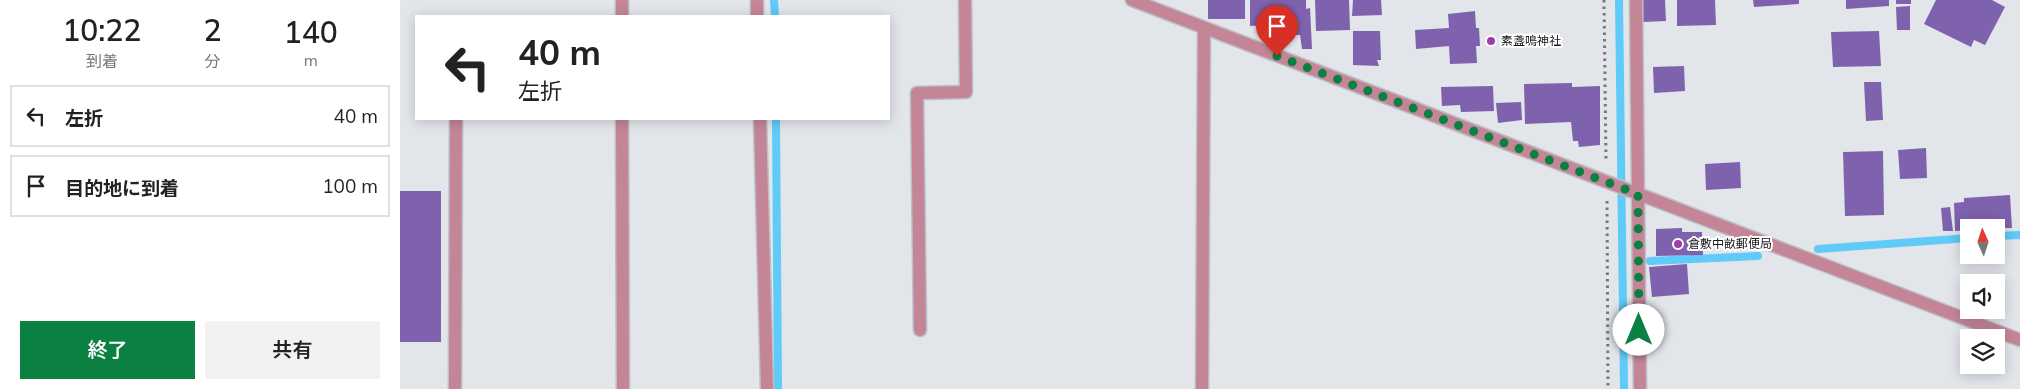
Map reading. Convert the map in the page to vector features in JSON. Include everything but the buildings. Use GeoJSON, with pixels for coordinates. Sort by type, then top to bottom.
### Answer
{"type":"FeatureCollection","features":[{"type":"Feature","properties":{"kind":"street"},"geometry":{"type":"LineString","coordinates":[[622,0],[622,15]]}},
{"type":"Feature","properties":{"kind":"street"},"geometry":{"type":"LineString","coordinates":[[757,0],[757,15]]}},
{"type":"Feature","properties":{"kind":"street"},"geometry":{"type":"LineString","coordinates":[[920,330],[917,93],[966,92],[965,0]]}},
{"type":"Feature","properties":{"kind":"street"},"geometry":{"type":"LineString","coordinates":[[1132,0],[2020,340]]}},
{"type":"Feature","properties":{"kind":"street"},"geometry":{"type":"LineString","coordinates":[[1636,0],[1634,193],[1640,389]]}},
{"type":"Feature","properties":{"kind":"street"},"geometry":{"type":"LineString","coordinates":[[1202,389],[1204,28]]}},
{"type":"Feature","properties":{"kind":"street"},"geometry":{"type":"LineString","coordinates":[[455,389],[456,120]]}},
{"type":"Feature","properties":{"kind":"street"},"geometry":{"type":"LineString","coordinates":[[622,120],[623,389]]}},
{"type":"Feature","properties":{"kind":"street"},"geometry":{"type":"LineString","coordinates":[[760,120],[767,389]]}},
{"type":"Feature","properties":{"kind":"waterway"},"geometry":{"type":"LineString","coordinates":[[774,0],[775,15]]}},
{"type":"Feature","properties":{"kind":"waterway"},"geometry":{"type":"LineString","coordinates":[[1619,0],[1624,389]]}},
{"type":"Feature","properties":{"kind":"waterway"},"geometry":{"type":"LineString","coordinates":[[776,120],[778,389]]}},
{"type":"Feature","properties":{"kind":"waterway"},"geometry":{"type":"LineString","coordinates":[[2005,236],[2020,235]]}},
{"type":"Feature","properties":{"kind":"waterway"},"geometry":{"type":"LineString","coordinates":[[1818,249],[1960,239]]}},
{"type":"Feature","properties":{"kind":"waterway"},"geometry":{"type":"LineString","coordinates":[[1650,261],[1758,256]]}},
{"type":"Feature","properties":{"kind":"place","name":"素盞鳴神社"},"geometry":{"type":"Point","coordinates":[1491,41]}},
{"type":"Feature","properties":{"kind":"place","name":"倉敷中畝郵便局"},"geometry":{"type":"Point","coordinates":[1678,244]}},
{"type":"Feature","properties":{"kind":"route"},"geometry":{"type":"LineString","coordinates":[[1277,56],[1638,194],[1639,330]]}}]}
